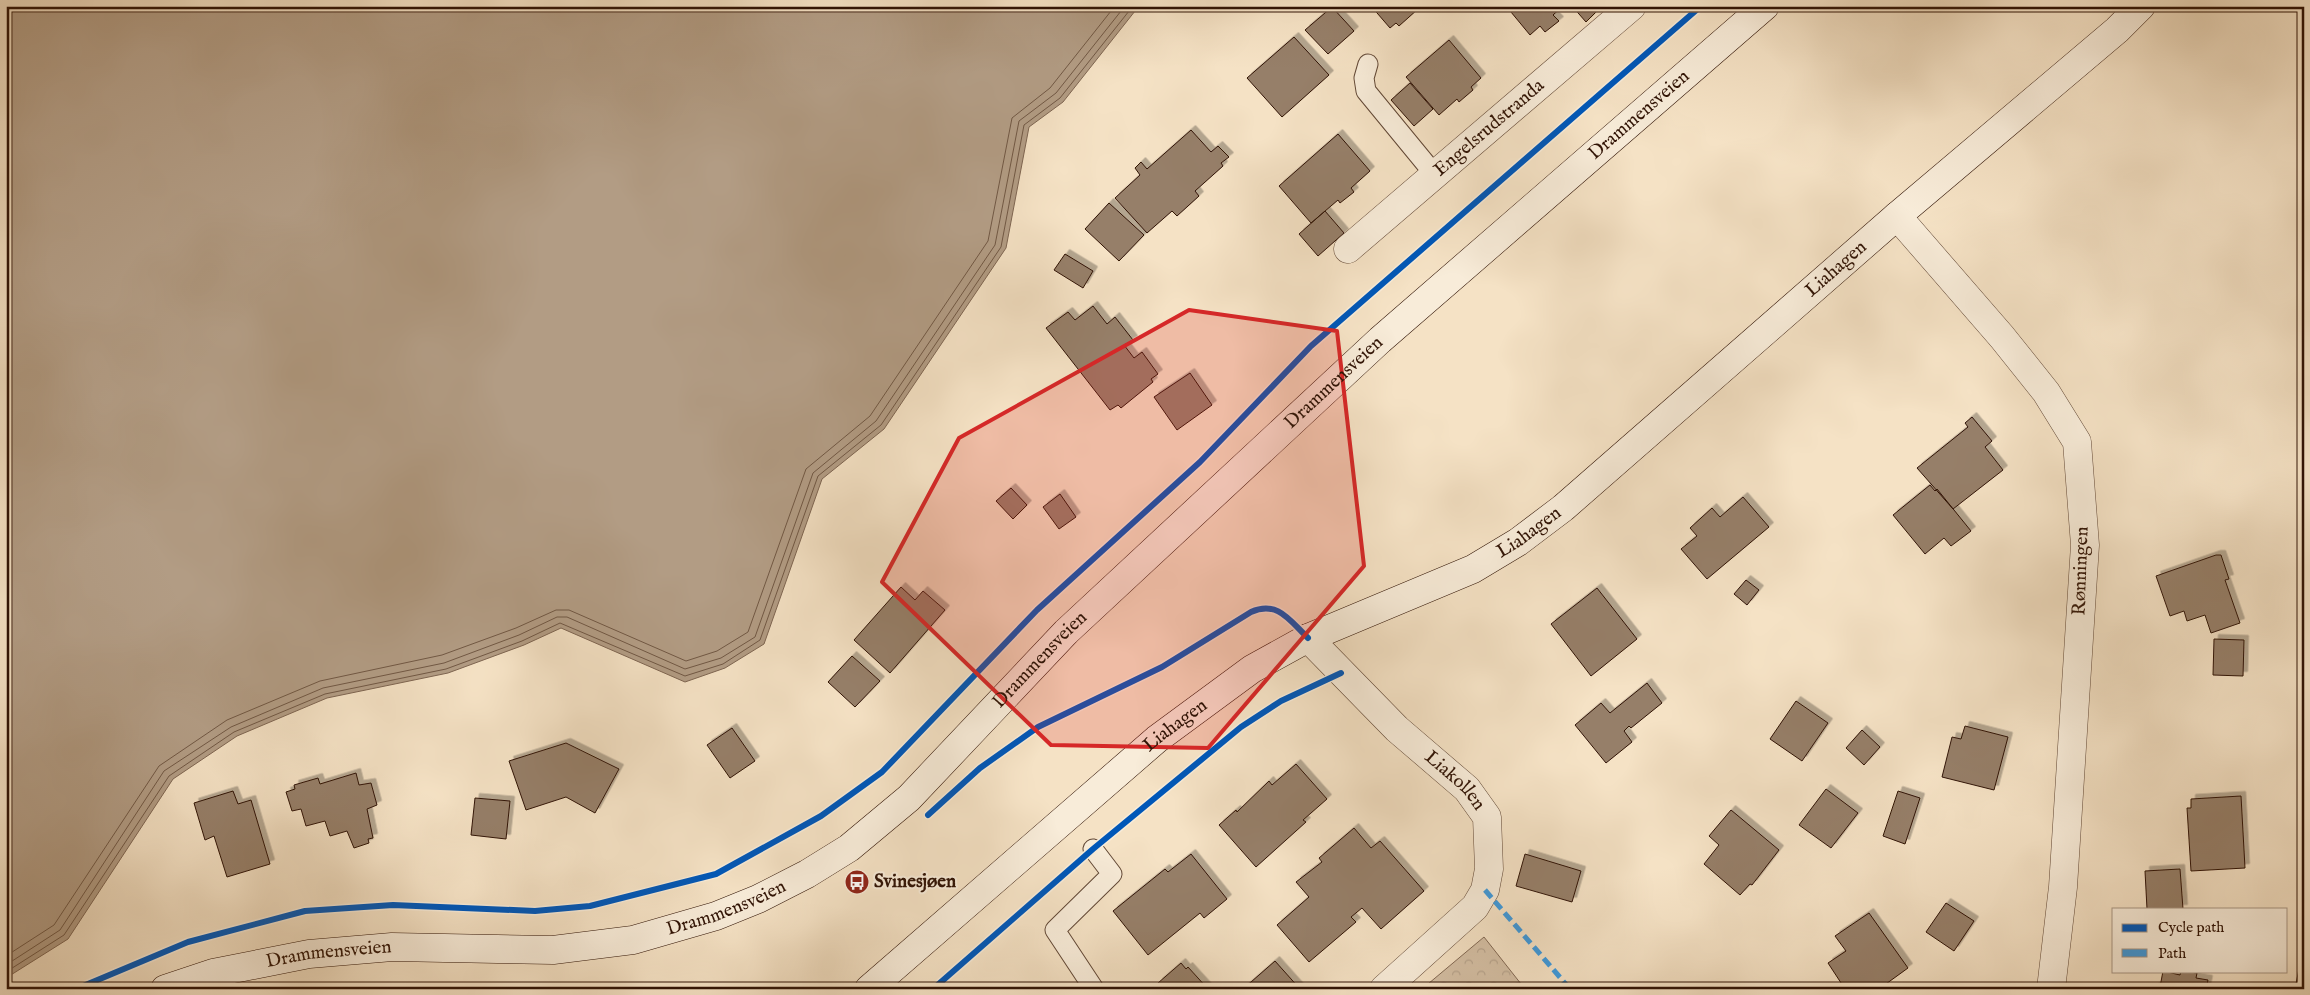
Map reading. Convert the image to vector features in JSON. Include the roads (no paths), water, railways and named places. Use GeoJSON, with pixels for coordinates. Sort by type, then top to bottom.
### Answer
{"type":"FeatureCollection","features":[{"type":"Feature","properties":{"kind":"main road","name":"Engelsrudstranda"},"geometry":{"type":"LineString","coordinates":[[1348,249],[1632,6]]}},
{"type":"Feature","properties":{"kind":"main road","name":"Drammensveien"},"geometry":{"type":"LineString","coordinates":[[165,989],[213,973],[309,954],[392,947],[553,950],[633,940],[716,916],[758,899],[807,874],[849,848],[909,798],[1066,632],[1380,340],[1764,6]]}},
{"type":"Feature","properties":{"kind":"main road","name":"Liahagen"},"geometry":{"type":"LineString","coordinates":[[869,989],[1157,739],[1252,669],[1308,638],[1474,568],[1518,542],[1607,470],[1897,216],[2117,30],[2141,6]]}},
{"type":"Feature","properties":{"kind":"main road","name":"Rønningen"},"geometry":{"type":"LineString","coordinates":[[1897,216],[2002,337],[2046,392],[2077,442],[2085,545],[2063,887],[2051,989]]}},
{"type":"Feature","properties":{"kind":"main road","name":"Liakollen"},"geometry":{"type":"LineString","coordinates":[[1308,638],[1397,729],[1467,789],[1487,817],[1489,870],[1485,890],[1475,906],[1384,989]]}},
{"type":"Feature","properties":{"kind":"lane"},"geometry":{"type":"LineString","coordinates":[[1368,64],[1364,78],[1366,91],[1435,175]]}},
{"type":"Feature","properties":{"kind":"lane"},"geometry":{"type":"LineString","coordinates":[[1094,848],[1112,874],[1055,930],[1094,989]]}},
{"type":"Feature","properties":{"kind":"water"},"geometry":{"type":"Polygon","coordinates":[[[6,6],[1139,6],[1063,102],[1029,127],[1006,248],[884,429],[822,479],[764,644],[725,668],[685,682],[561,628],[524,645],[448,673],[327,698],[237,736],[173,779],[68,939],[6,978],[6,6]]]}},
{"type":"Feature","properties":{"kind":"place","name":"Svinesjøen"},"geometry":{"type":"Point","coordinates":[857,882]}}]}
